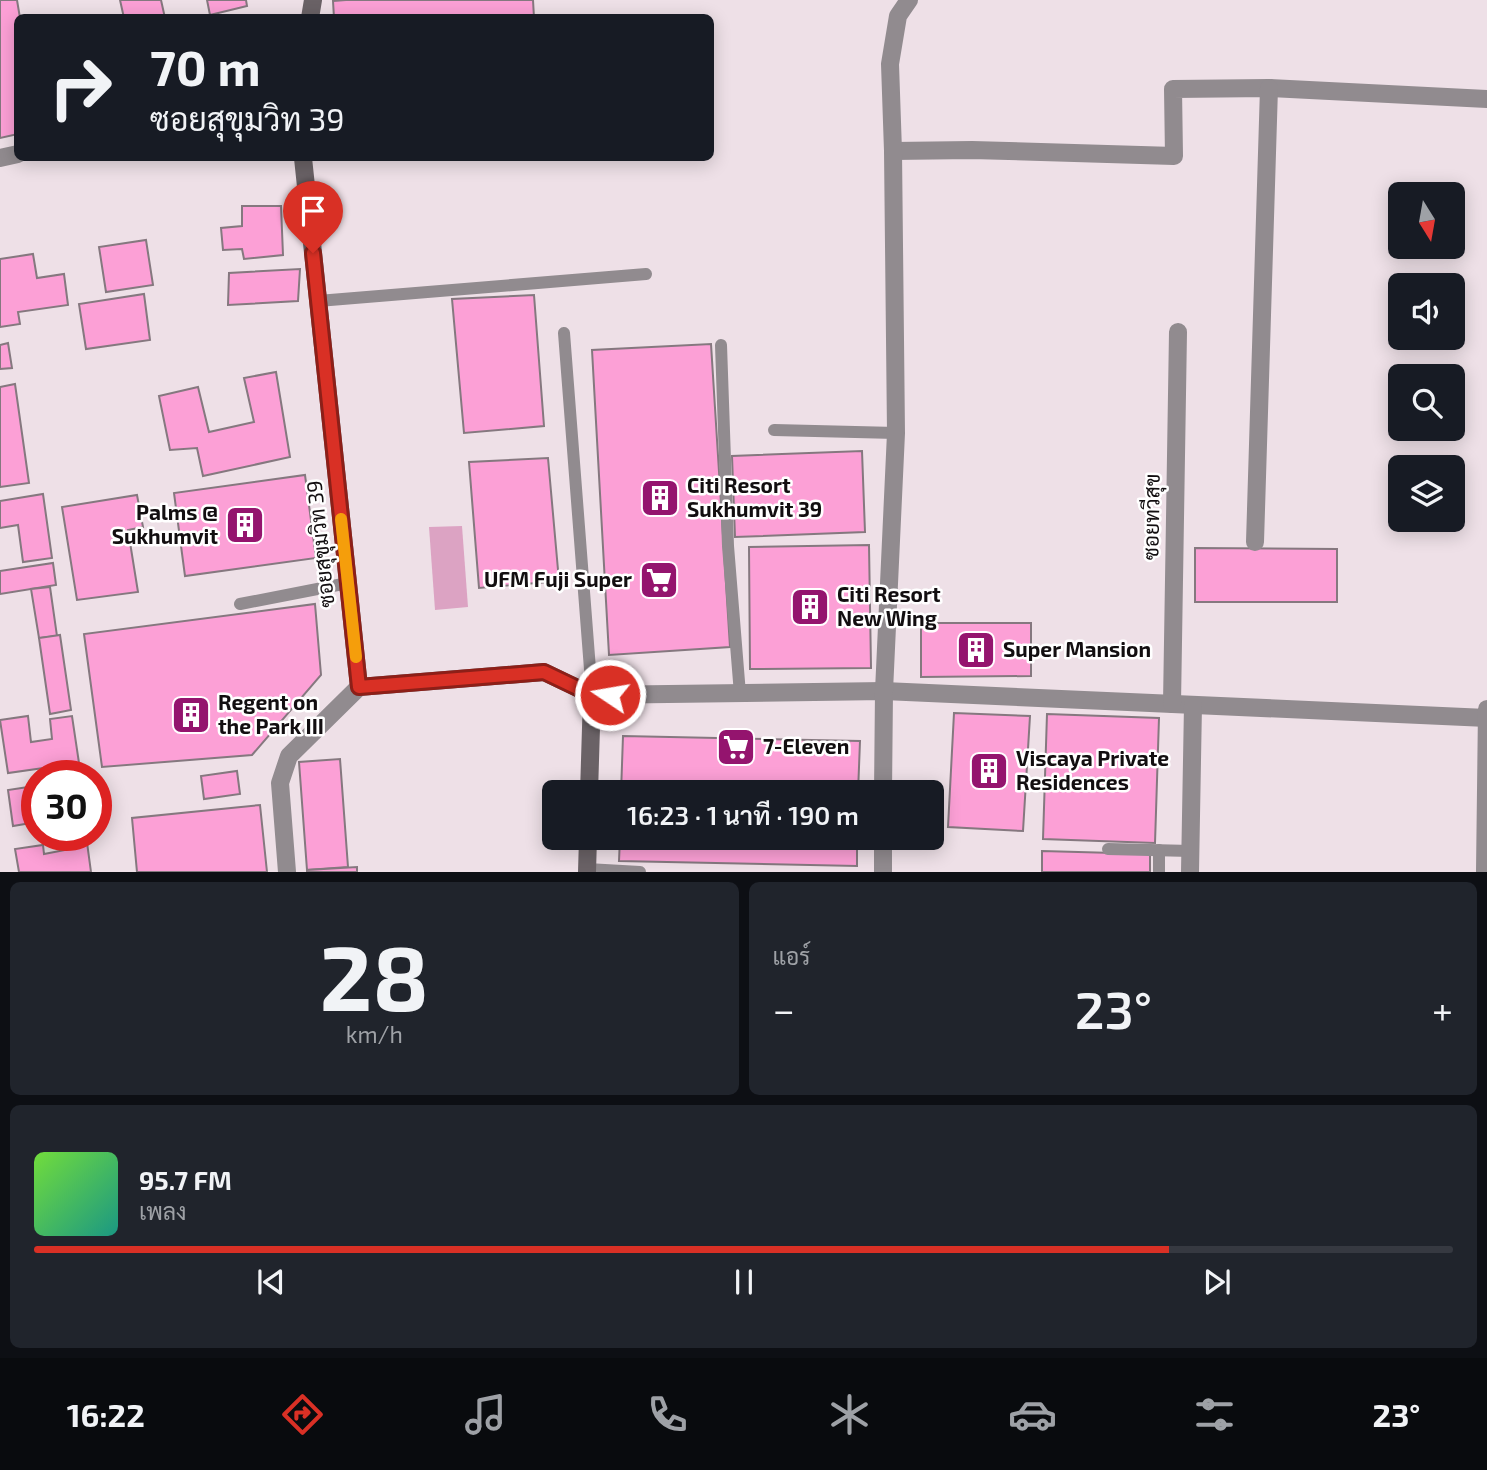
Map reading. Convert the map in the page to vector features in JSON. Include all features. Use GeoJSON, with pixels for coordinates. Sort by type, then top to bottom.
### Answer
{"type":"FeatureCollection","features":[{"type":"Feature","properties":{"kind":"street"},"geometry":{"type":"LineString","coordinates":[[883,780],[884,691],[896,433],[890,64],[898,16],[909,0]]}},
{"type":"Feature","properties":{"kind":"street"},"geometry":{"type":"LineString","coordinates":[[893,151],[972,150],[1174,156],[1173,89],[1269,88],[1487,99]]}},
{"type":"Feature","properties":{"kind":"street"},"geometry":{"type":"LineString","coordinates":[[1255,541],[1269,88]]}},
{"type":"Feature","properties":{"kind":"street","name":"ซอยสุขุมวิท 39"},"geometry":{"type":"LineString","coordinates":[[303,161],[359,687]]}},
{"type":"Feature","properties":{"kind":"street","name":"ซอยทวีสุข"},"geometry":{"type":"LineString","coordinates":[[1172,704],[1178,332]]}},
{"type":"Feature","properties":{"kind":"street"},"geometry":{"type":"LineString","coordinates":[[287,872],[281,783],[289,756],[359,687],[544,672],[592,695],[884,691],[1487,718]]}},
{"type":"Feature","properties":{"kind":"street"},"geometry":{"type":"LineString","coordinates":[[589,780],[592,695]]}},
{"type":"Feature","properties":{"kind":"street"},"geometry":{"type":"LineString","coordinates":[[1191,872],[1193,705]]}},
{"type":"Feature","properties":{"kind":"street"},"geometry":{"type":"LineString","coordinates":[[1485,872],[1487,709]]}},
{"type":"Feature","properties":{"kind":"street"},"geometry":{"type":"LineString","coordinates":[[587,870],[588,850]]}},
{"type":"Feature","properties":{"kind":"street"},"geometry":{"type":"LineString","coordinates":[[883,850],[883,872]]}},
{"type":"Feature","properties":{"kind":"lane"},"geometry":{"type":"LineString","coordinates":[[318,301],[646,274]]}},
{"type":"Feature","properties":{"kind":"lane"},"geometry":{"type":"LineString","coordinates":[[564,333],[592,695]]}},
{"type":"Feature","properties":{"kind":"lane"},"geometry":{"type":"LineString","coordinates":[[721,345],[728,546],[740,694]]}},
{"type":"Feature","properties":{"kind":"lane"},"geometry":{"type":"LineString","coordinates":[[774,430],[896,433]]}},
{"type":"Feature","properties":{"kind":"lane"},"geometry":{"type":"LineString","coordinates":[[240,604],[348,583]]}},
{"type":"Feature","properties":{"kind":"lane"},"geometry":{"type":"LineString","coordinates":[[1108,849],[1191,850]]}},
{"type":"Feature","properties":{"kind":"lane"},"geometry":{"type":"LineString","coordinates":[[1159,850],[1159,872]]}},
{"type":"Feature","properties":{"kind":"lane"},"geometry":{"type":"LineString","coordinates":[[587,870],[640,872]]}},
{"type":"Feature","properties":{"kind":"shaded area"},"geometry":{"type":"Polygon","coordinates":[[[462,526],[468,607],[435,610],[429,527],[462,526]]]}},
{"type":"Feature","properties":{"kind":"building"},"geometry":{"type":"Polygon","coordinates":[[[0,0],[17,0],[19,14],[14,14],[14,135],[0,138],[0,0]]]}},
{"type":"Feature","properties":{"kind":"building"},"geometry":{"type":"Polygon","coordinates":[[[120,0],[161,0],[164,14],[123,14],[120,0]]]}},
{"type":"Feature","properties":{"kind":"building"},"geometry":{"type":"Polygon","coordinates":[[[207,0],[246,0],[247,6],[210,14],[207,0]]]}},
{"type":"Feature","properties":{"kind":"building"},"geometry":{"type":"Polygon","coordinates":[[[533,0],[534,14],[334,14],[333,1],[533,0]]]}},
{"type":"Feature","properties":{"kind":"building"},"geometry":{"type":"Polygon","coordinates":[[[242,206],[281,206],[283,255],[244,259],[242,249],[223,250],[221,228],[242,226],[242,206]]]}},
{"type":"Feature","properties":{"kind":"building"},"geometry":{"type":"Polygon","coordinates":[[[146,240],[153,285],[106,292],[99,247],[146,240]]]}},
{"type":"Feature","properties":{"kind":"building"},"geometry":{"type":"Polygon","coordinates":[[[33,254],[37,278],[64,274],[68,305],[18,312],[20,324],[0,327],[0,259],[33,254]]]}},
{"type":"Feature","properties":{"kind":"building"},"geometry":{"type":"Polygon","coordinates":[[[300,269],[298,301],[228,305],[229,273],[300,269]]]}},
{"type":"Feature","properties":{"kind":"building"},"geometry":{"type":"Polygon","coordinates":[[[144,294],[150,340],[86,349],[79,304],[144,294]]]}},
{"type":"Feature","properties":{"kind":"building"},"geometry":{"type":"Polygon","coordinates":[[[534,295],[544,426],[464,433],[452,299],[534,295]]]}},
{"type":"Feature","properties":{"kind":"building"},"geometry":{"type":"Polygon","coordinates":[[[8,343],[12,368],[0,369],[0,345],[8,343]]]}},
{"type":"Feature","properties":{"kind":"building","name":"Citi Resort Sukhumvit 39"},"geometry":{"type":"Polygon","coordinates":[[[711,344],[730,647],[609,655],[592,350],[711,344]]]}},
{"type":"Feature","properties":{"kind":"building"},"geometry":{"type":"Polygon","coordinates":[[[276,372],[290,457],[203,476],[197,448],[170,450],[159,396],[198,387],[209,432],[254,422],[244,378],[276,372]]]}},
{"type":"Feature","properties":{"kind":"building"},"geometry":{"type":"Polygon","coordinates":[[[15,384],[29,483],[0,487],[0,387],[15,384]]]}},
{"type":"Feature","properties":{"kind":"building"},"geometry":{"type":"Polygon","coordinates":[[[862,451],[865,532],[735,537],[732,456],[862,451]]]}},
{"type":"Feature","properties":{"kind":"building"},"geometry":{"type":"Polygon","coordinates":[[[548,458],[559,581],[479,588],[469,462],[548,458]]]}},
{"type":"Feature","properties":{"kind":"building","name":"Palms @ Sukhumvit"},"geometry":{"type":"Polygon","coordinates":[[[305,475],[316,558],[185,576],[174,493],[305,475]]]}},
{"type":"Feature","properties":{"kind":"building"},"geometry":{"type":"Polygon","coordinates":[[[43,494],[52,558],[23,562],[18,525],[0,528],[0,501],[43,494]]]}},
{"type":"Feature","properties":{"kind":"building"},"geometry":{"type":"Polygon","coordinates":[[[137,495],[143,527],[128,530],[138,592],[77,600],[62,507],[137,495]]]}},
{"type":"Feature","properties":{"kind":"building","name":"Citi Resort New Wing"},"geometry":{"type":"Polygon","coordinates":[[[869,545],[871,668],[750,669],[749,547],[869,545]]]}},
{"type":"Feature","properties":{"kind":"building"},"geometry":{"type":"Polygon","coordinates":[[[1195,548],[1337,549],[1337,602],[1195,602],[1195,548]]]}},
{"type":"Feature","properties":{"kind":"building"},"geometry":{"type":"Polygon","coordinates":[[[53,563],[56,585],[0,594],[0,571],[53,563]]]}},
{"type":"Feature","properties":{"kind":"building"},"geometry":{"type":"Polygon","coordinates":[[[50,587],[57,636],[39,638],[31,589],[50,587]]]}},
{"type":"Feature","properties":{"kind":"building","name":"Regent on the Park III"},"geometry":{"type":"Polygon","coordinates":[[[315,604],[321,675],[252,755],[112,766],[112,760],[101,760],[84,634],[315,604]]]}},
{"type":"Feature","properties":{"kind":"building","name":"Super Mansion"},"geometry":{"type":"Polygon","coordinates":[[[921,623],[1031,623],[1031,676],[921,677],[921,623]]]}},
{"type":"Feature","properties":{"kind":"building"},"geometry":{"type":"Polygon","coordinates":[[[60,635],[71,710],[50,714],[39,638],[60,635]]]}},
{"type":"Feature","properties":{"kind":"building","name":"Viscaya Private Residences"},"geometry":{"type":"Polygon","coordinates":[[[954,713],[1030,716],[1023,831],[948,827],[954,713]]]}},
{"type":"Feature","properties":{"kind":"building"},"geometry":{"type":"Polygon","coordinates":[[[1047,714],[1159,718],[1155,843],[1043,839],[1047,714]]]}},
{"type":"Feature","properties":{"kind":"building"},"geometry":{"type":"Polygon","coordinates":[[[28,716],[31,742],[52,739],[50,719],[72,716],[79,760],[21,760],[21,771],[8,773],[0,720],[28,716]]]}},
{"type":"Feature","properties":{"kind":"building"},"geometry":{"type":"Polygon","coordinates":[[[623,736],[860,741],[858,780],[621,780],[623,736]]]}},
{"type":"Feature","properties":{"kind":"building"},"geometry":{"type":"Polygon","coordinates":[[[340,759],[348,867],[307,870],[299,762],[340,759]]]}},
{"type":"Feature","properties":{"kind":"building"},"geometry":{"type":"Polygon","coordinates":[[[237,771],[240,794],[204,799],[201,776],[237,771]]]}},
{"type":"Feature","properties":{"kind":"building"},"geometry":{"type":"Polygon","coordinates":[[[21,788],[21,825],[13,826],[8,790],[21,788]]]}},
{"type":"Feature","properties":{"kind":"building"},"geometry":{"type":"Polygon","coordinates":[[[260,805],[267,872],[137,872],[132,818],[260,805]]]}},
{"type":"Feature","properties":{"kind":"building"},"geometry":{"type":"Polygon","coordinates":[[[15,849],[44,851],[44,854],[88,851],[91,872],[19,872],[15,849]]]}},
{"type":"Feature","properties":{"kind":"building"},"geometry":{"type":"Polygon","coordinates":[[[619,850],[857,850],[857,866],[619,861],[619,850]]]}},
{"type":"Feature","properties":{"kind":"building"},"geometry":{"type":"Polygon","coordinates":[[[1042,851],[1150,854],[1150,872],[1042,872],[1042,851]]]}},
{"type":"Feature","properties":{"kind":"building"},"geometry":{"type":"Polygon","coordinates":[[[357,867],[357,872],[307,872],[307,870],[357,867]]]}},
{"type":"Feature","properties":{"kind":"slow traffic"},"geometry":{"type":"LineString","coordinates":[[341,519],[356,657]]}},
{"type":"Feature","properties":{"kind":"place","name":"Citi Resort Sukhumvit 39"},"geometry":{"type":"Point","coordinates":[660,498]}},
{"type":"Feature","properties":{"kind":"place","name":"Palms @ Sukhumvit"},"geometry":{"type":"Point","coordinates":[245,525]}},
{"type":"Feature","properties":{"kind":"place","name":"UFM Fuji Super"},"geometry":{"type":"Point","coordinates":[659,580]}},
{"type":"Feature","properties":{"kind":"place","name":"Citi Resort New Wing"},"geometry":{"type":"Point","coordinates":[810,607]}},
{"type":"Feature","properties":{"kind":"place","name":"Super Mansion"},"geometry":{"type":"Point","coordinates":[976,650]}},
{"type":"Feature","properties":{"kind":"place","name":"Regent on the Park III"},"geometry":{"type":"Point","coordinates":[191,715]}},
{"type":"Feature","properties":{"kind":"place","name":"7-Eleven"},"geometry":{"type":"Point","coordinates":[736,747]}},
{"type":"Feature","properties":{"kind":"place","name":"Viscaya Private Residences"},"geometry":{"type":"Point","coordinates":[989,771]}},
{"type":"Feature","properties":{"kind":"route"},"geometry":{"type":"LineString","coordinates":[[313,253],[359,687],[544,672],[592,695],[610,695]]}}]}
